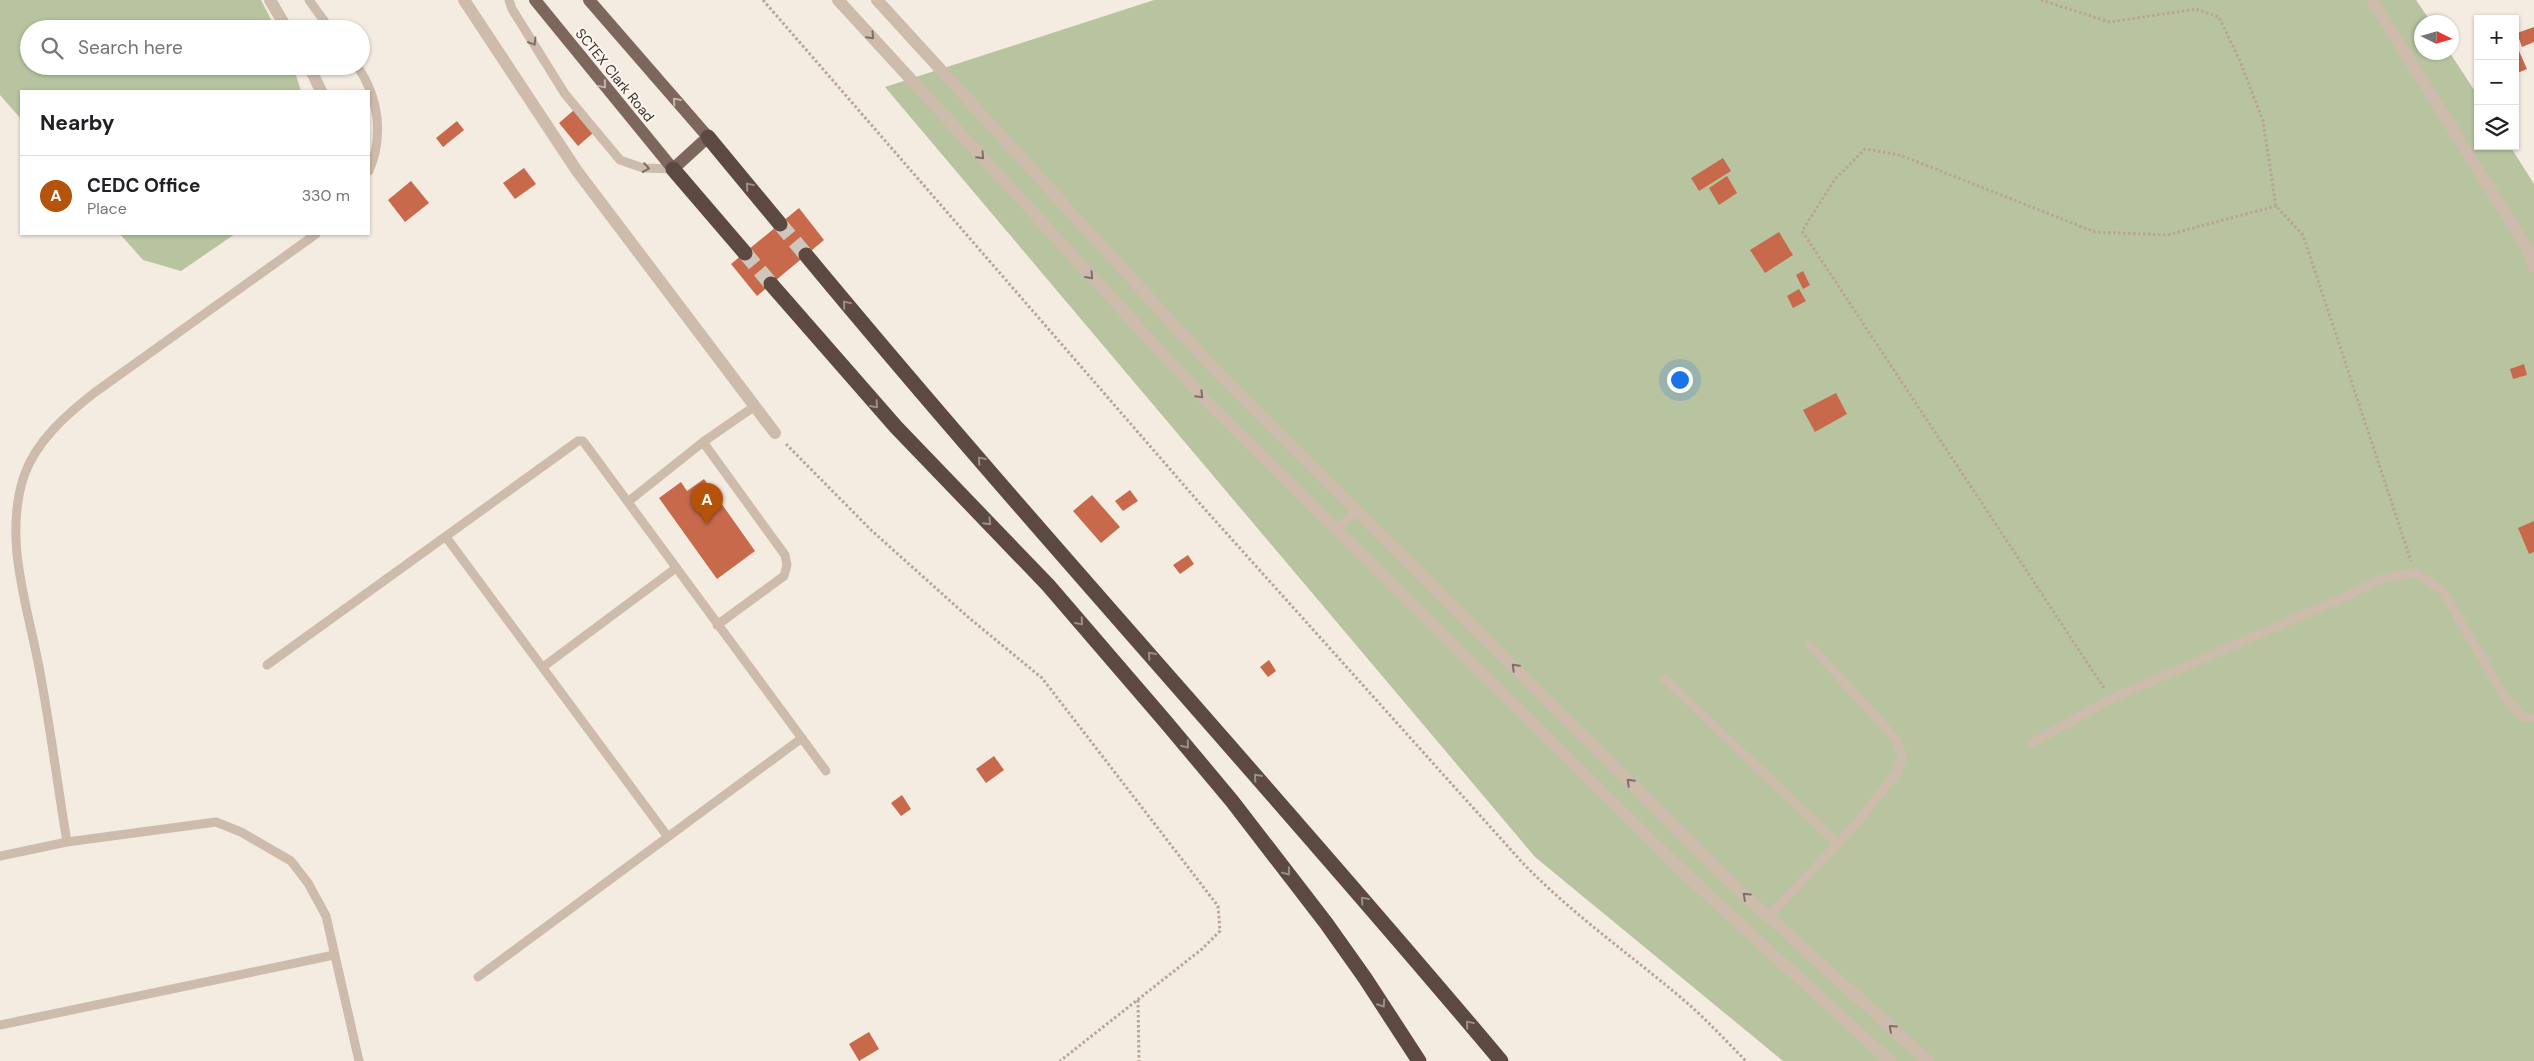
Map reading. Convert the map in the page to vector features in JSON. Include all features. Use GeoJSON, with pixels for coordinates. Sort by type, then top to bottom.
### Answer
{"type":"FeatureCollection","features":[{"type":"Feature","properties":{"kind":"highway"},"geometry":{"type":"LineString","coordinates":[[708,137],[780,224]]}},
{"type":"Feature","properties":{"kind":"highway"},"geometry":{"type":"LineString","coordinates":[[673,169],[745,253]]}},
{"type":"Feature","properties":{"kind":"highway"},"geometry":{"type":"LineString","coordinates":[[806,255],[878,341],[1304,831],[1500,1061]]}},
{"type":"Feature","properties":{"kind":"highway"},"geometry":{"type":"LineString","coordinates":[[771,284],[896,427],[1048,585],[1232,801],[1326,923],[1365,978],[1419,1061]]}},
{"type":"Feature","properties":{"kind":"main road","name":"SCTEX Clark Road"},"geometry":{"type":"LineString","coordinates":[[535,0],[673,169]]}},
{"type":"Feature","properties":{"kind":"main road","name":"SCTEX Clark Road"},"geometry":{"type":"LineString","coordinates":[[589,0],[708,137]]}},
{"type":"Feature","properties":{"kind":"main road"},"geometry":{"type":"LineString","coordinates":[[673,169],[708,137]]}},
{"type":"Feature","properties":{"kind":"street"},"geometry":{"type":"LineString","coordinates":[[270,0],[282,20]]}},
{"type":"Feature","properties":{"kind":"street"},"geometry":{"type":"LineString","coordinates":[[464,0],[577,171],[775,433]]}},
{"type":"Feature","properties":{"kind":"street"},"geometry":{"type":"LineString","coordinates":[[838,0],[1177,371],[1704,892],[1890,1061]]}},
{"type":"Feature","properties":{"kind":"street"},"geometry":{"type":"LineString","coordinates":[[877,0],[1174,328],[1768,917],[1928,1061]]}},
{"type":"Feature","properties":{"kind":"street"},"geometry":{"type":"LineString","coordinates":[[2372,0],[2527,248],[2534,266]]}},
{"type":"Feature","properties":{"kind":"street"},"geometry":{"type":"LineString","coordinates":[[313,75],[321,90]]}},
{"type":"Feature","properties":{"kind":"lane"},"geometry":{"type":"LineString","coordinates":[[309,0],[323,20]]}},
{"type":"Feature","properties":{"kind":"lane"},"geometry":{"type":"LineString","coordinates":[[509,0],[512,9],[565,94],[620,160],[643,168],[673,169]]}},
{"type":"Feature","properties":{"kind":"lane"},"geometry":{"type":"LineString","coordinates":[[362,75],[370,89],[378,120],[374,158],[370,168]]}},
{"type":"Feature","properties":{"kind":"lane"},"geometry":{"type":"LineString","coordinates":[[67,842],[41,676],[16,544],[16,521],[24,475],[40,447],[77,406],[315,235]]}},
{"type":"Feature","properties":{"kind":"lane"},"geometry":{"type":"LineString","coordinates":[[628,501],[703,442],[754,406]]}},
{"type":"Feature","properties":{"kind":"lane"},"geometry":{"type":"LineString","coordinates":[[268,665],[578,441],[583,441],[826,771]]}},
{"type":"Feature","properties":{"kind":"lane"},"geometry":{"type":"LineString","coordinates":[[703,442],[785,556],[787,565],[784,576],[717,625]]}},
{"type":"Feature","properties":{"kind":"lane"},"geometry":{"type":"LineString","coordinates":[[1337,530],[1356,510]]}},
{"type":"Feature","properties":{"kind":"lane"},"geometry":{"type":"LineString","coordinates":[[446,537],[668,837]]}},
{"type":"Feature","properties":{"kind":"lane"},"geometry":{"type":"LineString","coordinates":[[543,667],[676,568]]}},
{"type":"Feature","properties":{"kind":"lane"},"geometry":{"type":"LineString","coordinates":[[2032,743],[2111,699],[2384,578],[2415,574],[2442,590],[2505,697],[2522,718],[2534,718]]}},
{"type":"Feature","properties":{"kind":"lane"},"geometry":{"type":"LineString","coordinates":[[1768,917],[1838,844],[1896,773],[1903,757],[1896,738],[1810,644]]}},
{"type":"Feature","properties":{"kind":"lane"},"geometry":{"type":"LineString","coordinates":[[1665,679],[1838,844]]}},
{"type":"Feature","properties":{"kind":"lane"},"geometry":{"type":"LineString","coordinates":[[478,977],[802,738]]}},
{"type":"Feature","properties":{"kind":"lane"},"geometry":{"type":"LineString","coordinates":[[0,856],[67,842],[216,822],[227,824],[290,861],[308,883],[326,916],[359,1061]]}},
{"type":"Feature","properties":{"kind":"lane"},"geometry":{"type":"LineString","coordinates":[[0,1025],[334,955]]}},
{"type":"Feature","properties":{"kind":"path"},"geometry":{"type":"LineString","coordinates":[[763,0],[1202,506],[1520,860],[1546,887],[1578,915],[1686,1002],[1746,1061]]}},
{"type":"Feature","properties":{"kind":"path"},"geometry":{"type":"LineString","coordinates":[[2041,0],[2110,22],[2196,9],[2219,17],[2240,61],[2264,121],[2276,206],[2303,234],[2415,574]]}},
{"type":"Feature","properties":{"kind":"path"},"geometry":{"type":"LineString","coordinates":[[2111,699],[1802,231],[1835,179],[1864,149],[1900,155],[2095,232],[2168,235],[2276,206]]}},
{"type":"Feature","properties":{"kind":"path"},"geometry":{"type":"LineString","coordinates":[[775,433],[871,530],[968,617],[1042,678],[1218,906],[1220,931],[1202,949],[1060,1061]]}},
{"type":"Feature","properties":{"kind":"path"},"geometry":{"type":"LineString","coordinates":[[1138,999],[1140,1061]]}},
{"type":"Feature","properties":{"kind":"green space"},"geometry":{"type":"Polygon","coordinates":[[[0,0],[261,0],[271,20],[20,20],[20,75],[296,75],[301,90],[20,90],[20,118],[0,95],[0,0]]]}},
{"type":"Feature","properties":{"kind":"green space"},"geometry":{"type":"Polygon","coordinates":[[[1154,0],[2416,0],[2426,15],[2414,15],[2414,60],[2455,60],[2474,90],[2474,150],[2513,150],[2534,184],[2534,1061],[1783,1061],[1535,857],[885,87],[1154,0]]]}},
{"type":"Feature","properties":{"kind":"green space"},"geometry":{"type":"Polygon","coordinates":[[[121,235],[234,235],[181,271],[143,260],[121,235]]]}},
{"type":"Feature","properties":{"kind":"building"},"geometry":{"type":"Polygon","coordinates":[[[2534,27],[2534,42],[2522,47],[2519,32],[2534,27]]]}},
{"type":"Feature","properties":{"kind":"building"},"geometry":{"type":"Polygon","coordinates":[[[2519,51],[2527,69],[2519,72],[2519,51]]]}},
{"type":"Feature","properties":{"kind":"building"},"geometry":{"type":"Polygon","coordinates":[[[574,110],[593,133],[578,146],[559,123],[574,110]]]}},
{"type":"Feature","properties":{"kind":"building"},"geometry":{"type":"Polygon","coordinates":[[[457,121],[464,130],[443,147],[436,138],[457,121]]]}},
{"type":"Feature","properties":{"kind":"building"},"geometry":{"type":"Polygon","coordinates":[[[1723,158],[1731,171],[1699,191],[1691,178],[1723,158]]]}},
{"type":"Feature","properties":{"kind":"building"},"geometry":{"type":"Polygon","coordinates":[[[524,168],[536,184],[515,199],[503,183],[524,168]]]}},
{"type":"Feature","properties":{"kind":"building"},"geometry":{"type":"Polygon","coordinates":[[[1727,176],[1737,193],[1719,205],[1709,188],[1727,176]]]}},
{"type":"Feature","properties":{"kind":"building"},"geometry":{"type":"Polygon","coordinates":[[[411,181],[429,203],[405,222],[388,200],[411,181]]]}},
{"type":"Feature","properties":{"kind":"building"},"geometry":{"type":"Polygon","coordinates":[[[799,208],[824,240],[757,296],[731,264],[799,208]]]}},
{"type":"Feature","properties":{"kind":"building"},"geometry":{"type":"Polygon","coordinates":[[[1779,232],[1793,255],[1765,273],[1750,250],[1779,232]]]}},
{"type":"Feature","properties":{"kind":"building"},"geometry":{"type":"Polygon","coordinates":[[[1803,271],[1810,285],[1803,289],[1796,275],[1803,271]]]}},
{"type":"Feature","properties":{"kind":"building"},"geometry":{"type":"Polygon","coordinates":[[[1799,289],[1806,301],[1793,308],[1787,296],[1799,289]]]}},
{"type":"Feature","properties":{"kind":"building"},"geometry":{"type":"Polygon","coordinates":[[[2524,364],[2527,375],[2513,379],[2510,369],[2524,364]]]}},
{"type":"Feature","properties":{"kind":"building"},"geometry":{"type":"Polygon","coordinates":[[[1836,393],[1847,414],[1815,432],[1803,410],[1836,393]]]}},
{"type":"Feature","properties":{"kind":"building"},"geometry":{"type":"Polygon","coordinates":[[[704,479],[755,551],[717,579],[659,498],[681,482],[687,491],[704,479]]]}},
{"type":"Feature","properties":{"kind":"building"},"geometry":{"type":"Polygon","coordinates":[[[1130,490],[1138,501],[1123,511],[1115,501],[1130,490]]]}},
{"type":"Feature","properties":{"kind":"building"},"geometry":{"type":"Polygon","coordinates":[[[1092,495],[1120,527],[1101,543],[1073,511],[1092,495]]]}},
{"type":"Feature","properties":{"kind":"building"},"geometry":{"type":"Polygon","coordinates":[[[2534,521],[2534,552],[2529,554],[2518,528],[2534,521]]]}},
{"type":"Feature","properties":{"kind":"building"},"geometry":{"type":"Polygon","coordinates":[[[1188,555],[1194,564],[1180,574],[1173,565],[1188,555]]]}},
{"type":"Feature","properties":{"kind":"building"},"geometry":{"type":"Polygon","coordinates":[[[1269,660],[1276,671],[1268,677],[1260,667],[1269,660]]]}},
{"type":"Feature","properties":{"kind":"building"},"geometry":{"type":"Polygon","coordinates":[[[994,756],[1004,770],[986,783],[976,769],[994,756]]]}},
{"type":"Feature","properties":{"kind":"building"},"geometry":{"type":"Polygon","coordinates":[[[902,795],[911,809],[901,816],[891,803],[902,795]]]}},
{"type":"Feature","properties":{"kind":"building"},"geometry":{"type":"Polygon","coordinates":[[[869,1032],[879,1049],[859,1061],[849,1044],[869,1032]]]}},
{"type":"Feature","properties":{"kind":"tunnel"},"geometry":{"type":"LineString","coordinates":[[780,224],[806,255]]}},
{"type":"Feature","properties":{"kind":"tunnel"},"geometry":{"type":"LineString","coordinates":[[745,253],[771,284]]}},
{"type":"Feature","properties":{"kind":"place","name":"CEDC Office"},"geometry":{"type":"Point","coordinates":[707,524]}}]}
